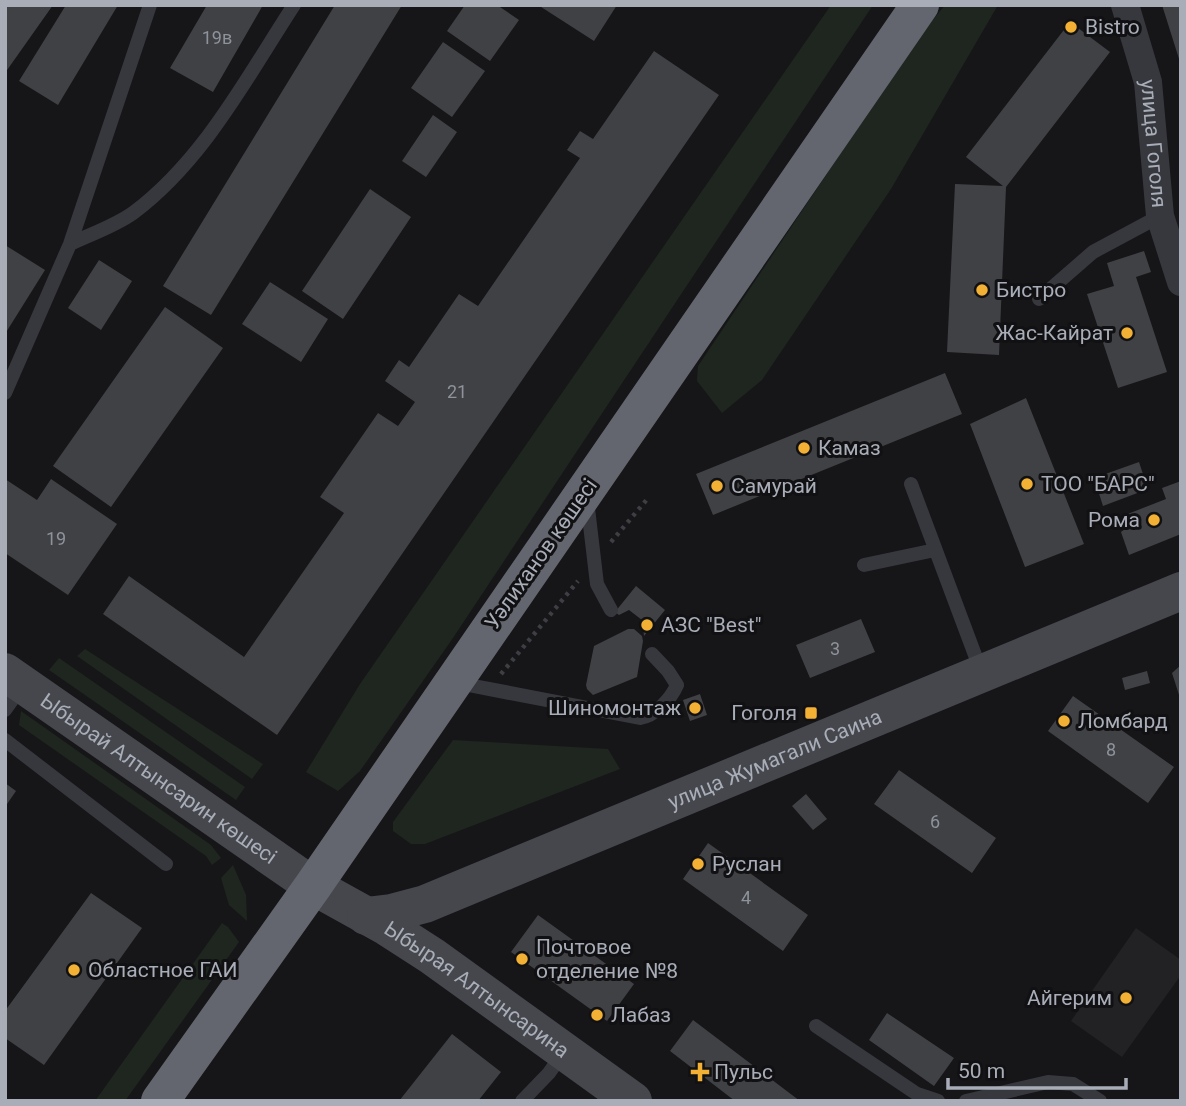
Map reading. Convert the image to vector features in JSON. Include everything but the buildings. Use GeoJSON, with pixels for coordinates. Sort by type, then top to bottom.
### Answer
{"type":"FeatureCollection","features":[{"type":"Feature","properties":{"kind":"highway","name":"Уәлиханов көшесі"},"geometry":{"type":"LineString","coordinates":[[160,1101],[313,886],[471,685],[586,489],[920,5]]}},
{"type":"Feature","properties":{"kind":"street","name":"улица Гоголя"},"geometry":{"type":"LineString","coordinates":[[1125,5],[1149,82],[1160,216],[1181,282]]}},
{"type":"Feature","properties":{"kind":"street","name":"улица Жумагали Саина"},"geometry":{"type":"LineString","coordinates":[[366,916],[410,909],[435,900],[1181,591]]}},
{"type":"Feature","properties":{"kind":"street","name":"Ыбырай Алтынсарин көшесі"},"geometry":{"type":"LineString","coordinates":[[11,689],[313,886]]}},
{"type":"Feature","properties":{"kind":"street","name":"Ыбырая Алтынсарина"},"geometry":{"type":"LineString","coordinates":[[313,886],[432,956],[633,1101]]}},
{"type":"Feature","properties":{"kind":"lane"},"geometry":{"type":"LineString","coordinates":[[5,393],[71,244],[149,5]]}},
{"type":"Feature","properties":{"kind":"lane"},"geometry":{"type":"LineString","coordinates":[[71,244],[132,214],[166,184],[202,145],[294,5]]}},
{"type":"Feature","properties":{"kind":"lane"},"geometry":{"type":"LineString","coordinates":[[1040,299],[1093,252],[1160,216]]}},
{"type":"Feature","properties":{"kind":"lane"},"geometry":{"type":"LineString","coordinates":[[911,484],[981,672]]}},
{"type":"Feature","properties":{"kind":"lane"},"geometry":{"type":"LineString","coordinates":[[586,489],[600,593],[611,610]]}},
{"type":"Feature","properties":{"kind":"lane"},"geometry":{"type":"LineString","coordinates":[[864,565],[935,550]]}},
{"type":"Feature","properties":{"kind":"lane"},"geometry":{"type":"LineString","coordinates":[[471,685],[634,718],[646,717],[669,698],[677,685],[652,654]]}},
{"type":"Feature","properties":{"kind":"lane"},"geometry":{"type":"LineString","coordinates":[[5,740],[166,864]]}},
{"type":"Feature","properties":{"kind":"lane"},"geometry":{"type":"LineString","coordinates":[[816,1026],[917,1094],[939,1101]]}},
{"type":"Feature","properties":{"kind":"lane"},"geometry":{"type":"LineString","coordinates":[[522,1101],[549,1073],[564,1052]]}},
{"type":"Feature","properties":{"kind":"lane"},"geometry":{"type":"LineString","coordinates":[[967,1101],[1048,1082],[1063,1082],[1083,1089],[1100,1101]]}},
{"type":"Feature","properties":{"kind":"path"},"geometry":{"type":"LineString","coordinates":[[471,685],[595,560],[649,497]]}},
{"type":"Feature","properties":{"kind":"shaded area"},"geometry":{"type":"Polygon","coordinates":[[[831,5],[873,5],[453,638],[360,771],[338,791],[306,772],[360,684],[831,5]]]}},
{"type":"Feature","properties":{"kind":"shaded area"},"geometry":{"type":"Polygon","coordinates":[[[945,5],[998,5],[891,189],[762,380],[722,413],[697,381],[698,366],[918,38],[945,5]]]}},
{"type":"Feature","properties":{"kind":"shaded area"},"geometry":{"type":"Polygon","coordinates":[[[85,649],[263,764],[252,779],[77,656],[85,649]]]}},
{"type":"Feature","properties":{"kind":"shaded area"},"geometry":{"type":"Polygon","coordinates":[[[59,658],[245,787],[236,800],[49,670],[59,658]]]}},
{"type":"Feature","properties":{"kind":"shaded area"},"geometry":{"type":"Polygon","coordinates":[[[21,711],[211,845],[221,858],[212,865],[206,856],[19,725],[21,711]]]}},
{"type":"Feature","properties":{"kind":"shaded area"},"geometry":{"type":"Polygon","coordinates":[[[453,740],[608,749],[620,769],[425,844],[411,844],[393,831],[393,822],[453,740]]]}},
{"type":"Feature","properties":{"kind":"shaded area"},"geometry":{"type":"Polygon","coordinates":[[[233,865],[246,895],[247,921],[229,905],[221,878],[233,865]]]}},
{"type":"Feature","properties":{"kind":"shaded area"},"geometry":{"type":"Polygon","coordinates":[[[222,923],[239,942],[125,1101],[95,1101],[222,923]]]}},
{"type":"Feature","properties":{"kind":"shaded area","name":"Айгерим"},"geometry":{"type":"Polygon","coordinates":[[[1136,928],[1181,960],[1181,975],[1122,1057],[1071,1021],[1136,928]]]}},
{"type":"Feature","properties":{"kind":"place","name":"Bistro"},"geometry":{"type":"Point","coordinates":[1071,27]}},
{"type":"Feature","properties":{"kind":"place","name":"Бистро"},"geometry":{"type":"Point","coordinates":[982,290]}},
{"type":"Feature","properties":{"kind":"place","name":"Жас-Кайрат"},"geometry":{"type":"Point","coordinates":[1127,333]}},
{"type":"Feature","properties":{"kind":"place","name":"Камаз"},"geometry":{"type":"Point","coordinates":[804,448]}},
{"type":"Feature","properties":{"kind":"place","name":"ТОО \"БАРС\""},"geometry":{"type":"Point","coordinates":[1027,484]}},
{"type":"Feature","properties":{"kind":"place","name":"Самурай"},"geometry":{"type":"Point","coordinates":[717,486]}},
{"type":"Feature","properties":{"kind":"place","name":"Рома"},"geometry":{"type":"Point","coordinates":[1154,520]}},
{"type":"Feature","properties":{"kind":"place","name":"АЗС \"Best\""},"geometry":{"type":"Point","coordinates":[647,625]}},
{"type":"Feature","properties":{"kind":"place","name":"Шиномонтаж"},"geometry":{"type":"Point","coordinates":[695,708]}},
{"type":"Feature","properties":{"kind":"place","name":"Гоголя"},"geometry":{"type":"Point","coordinates":[811,713]}},
{"type":"Feature","properties":{"kind":"place","name":"Ломбард"},"geometry":{"type":"Point","coordinates":[1064,721]}},
{"type":"Feature","properties":{"kind":"place","name":"Руслан"},"geometry":{"type":"Point","coordinates":[698,864]}},
{"type":"Feature","properties":{"kind":"place","name":"Почтовое отделение №8"},"geometry":{"type":"Point","coordinates":[522,959]}},
{"type":"Feature","properties":{"kind":"place","name":"Областное ГАИ"},"geometry":{"type":"Point","coordinates":[74,970]}},
{"type":"Feature","properties":{"kind":"place","name":"Айгерим"},"geometry":{"type":"Point","coordinates":[1126,998]}},
{"type":"Feature","properties":{"kind":"place","name":"Лабаз"},"geometry":{"type":"Point","coordinates":[597,1015]}},
{"type":"Feature","properties":{"kind":"place","name":"Пульс"},"geometry":{"type":"Point","coordinates":[700,1072]}}]}
